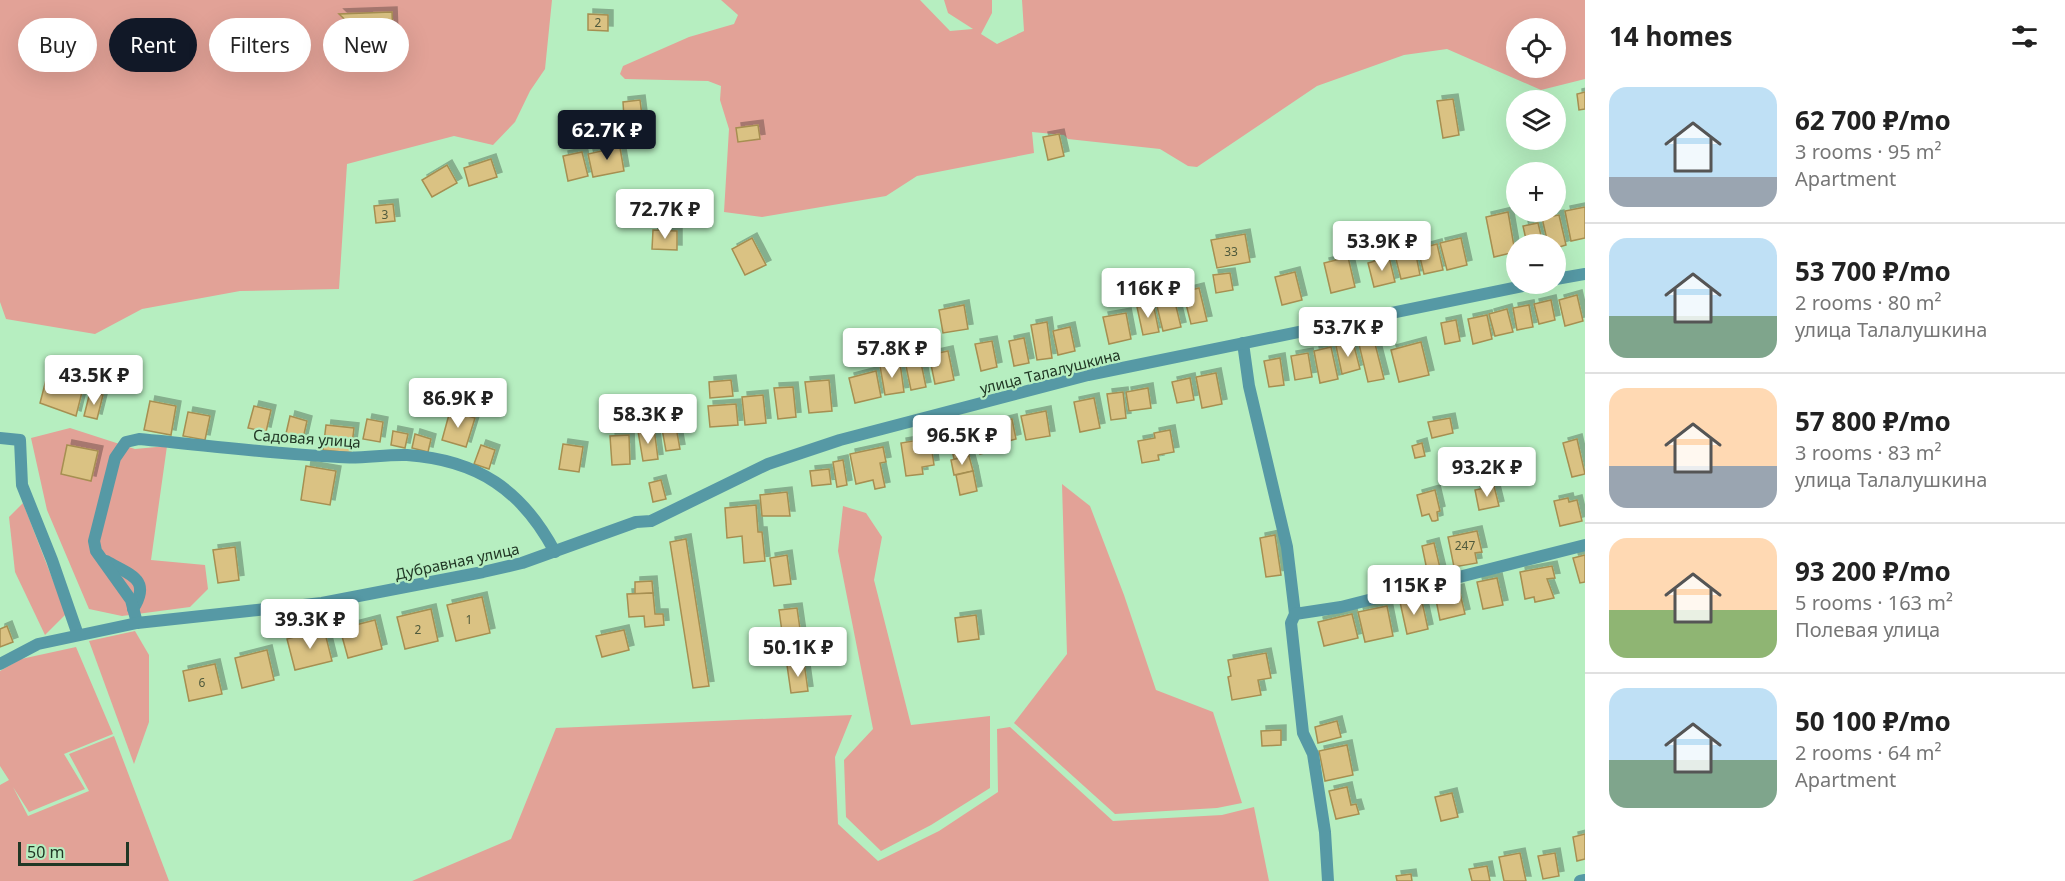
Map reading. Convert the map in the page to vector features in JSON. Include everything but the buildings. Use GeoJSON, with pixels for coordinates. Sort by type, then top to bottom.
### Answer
{"type":"FeatureCollection","features":[{"type":"Feature","properties":{"kind":"street"},"geometry":{"type":"LineString","coordinates":[[1566,277],[1585,274]]}},
{"type":"Feature","properties":{"kind":"street","name":"улица Талалушкина"},"geometry":{"type":"LineString","coordinates":[[555,552],[636,522],[651,521],[768,464],[840,440],[1088,375],[1506,289]]}},
{"type":"Feature","properties":{"kind":"street"},"geometry":{"type":"LineString","coordinates":[[1243,343],[1249,386],[1287,547],[1295,614],[1291,623],[1303,733],[1313,754],[1325,832],[1328,881]]}},
{"type":"Feature","properties":{"kind":"street"},"geometry":{"type":"LineString","coordinates":[[0,438],[20,440],[22,485],[52,560],[78,635]]}},
{"type":"Feature","properties":{"kind":"street","name":"Садовая улица"},"geometry":{"type":"LineString","coordinates":[[105,561],[96,551],[94,541],[115,458],[126,442],[139,439],[340,458],[406,455],[454,462],[493,478],[540,525],[555,552]]}},
{"type":"Feature","properties":{"kind":"street"},"geometry":{"type":"LineString","coordinates":[[1295,614],[1341,607],[1585,545]]}},
{"type":"Feature","properties":{"kind":"street","name":"Дубравная улица"},"geometry":{"type":"LineString","coordinates":[[0,664],[38,644],[137,623],[322,603],[483,572],[555,552]]}},
{"type":"Feature","properties":{"kind":"street"},"geometry":{"type":"LineString","coordinates":[[105,561],[138,580],[142,587],[141,596],[133,609]]}},
{"type":"Feature","properties":{"kind":"street"},"geometry":{"type":"LineString","coordinates":[[105,561],[131,600],[137,623]]}},
{"type":"Feature","properties":{"kind":"street"},"geometry":{"type":"LineString","coordinates":[[1580,881],[1585,880]]}},
{"type":"Feature","properties":{"kind":"shaded area"},"geometry":{"type":"Polygon","coordinates":[[[0,0],[552,0],[545,69],[530,91],[515,122],[493,145],[454,136],[347,164],[339,289],[240,291],[142,309],[95,334],[6,319],[0,302],[0,0]]]}},
{"type":"Feature","properties":{"kind":"shaded area"},"geometry":{"type":"Polygon","coordinates":[[[721,0],[920,0],[950,31],[973,29],[948,13],[944,0],[992,0],[992,13],[981,34],[997,44],[1024,31],[1022,0],[1585,0],[1585,79],[1541,90],[1513,78],[1566,78],[1566,18],[1506,18],[1506,75],[1447,49],[1404,55],[1317,86],[1197,167],[1188,166],[1160,149],[1068,139],[1064,135],[1032,132],[1034,153],[917,176],[886,196],[762,217],[724,212],[729,129],[720,100],[721,86],[708,81],[625,79],[620,74],[623,66],[689,37],[734,24],[738,15],[721,0]]]}},
{"type":"Feature","properties":{"kind":"shaded area"},"geometry":{"type":"Polygon","coordinates":[[[70,428],[135,449],[167,446],[151,560],[205,565],[208,589],[190,607],[122,616],[89,609],[47,510],[31,438],[70,428]]]}},
{"type":"Feature","properties":{"kind":"shaded area"},"geometry":{"type":"Polygon","coordinates":[[[1062,484],[1090,506],[1124,595],[1156,690],[1213,712],[1242,803],[1217,808],[1115,814],[1014,723],[1067,654],[1062,484]]]}},
{"type":"Feature","properties":{"kind":"shaded area"},"geometry":{"type":"Polygon","coordinates":[[[23,503],[66,614],[45,635],[15,572],[9,517],[23,503]]]}},
{"type":"Feature","properties":{"kind":"shaded area"},"geometry":{"type":"Polygon","coordinates":[[[843,506],[866,513],[882,537],[874,580],[911,725],[990,716],[990,788],[931,825],[881,851],[846,817],[844,760],[873,729],[838,551],[843,506]]]}},
{"type":"Feature","properties":{"kind":"shaded area"},"geometry":{"type":"Polygon","coordinates":[[[135,631],[149,655],[149,722],[134,764],[89,641],[135,631]]]}},
{"type":"Feature","properties":{"kind":"shaded area"},"geometry":{"type":"Polygon","coordinates":[[[76,647],[113,734],[64,754],[85,789],[29,812],[13,787],[28,816],[89,791],[69,754],[114,736],[169,881],[0,881],[0,785],[9,780],[0,766],[0,671],[21,659],[76,647]]]}},
{"type":"Feature","properties":{"kind":"shaded area"},"geometry":{"type":"Polygon","coordinates":[[[852,715],[835,757],[838,824],[878,861],[939,831],[998,792],[997,729],[1010,727],[1113,821],[1222,815],[1254,807],[1269,881],[412,881],[511,839],[556,728],[852,715]]]}}]}
